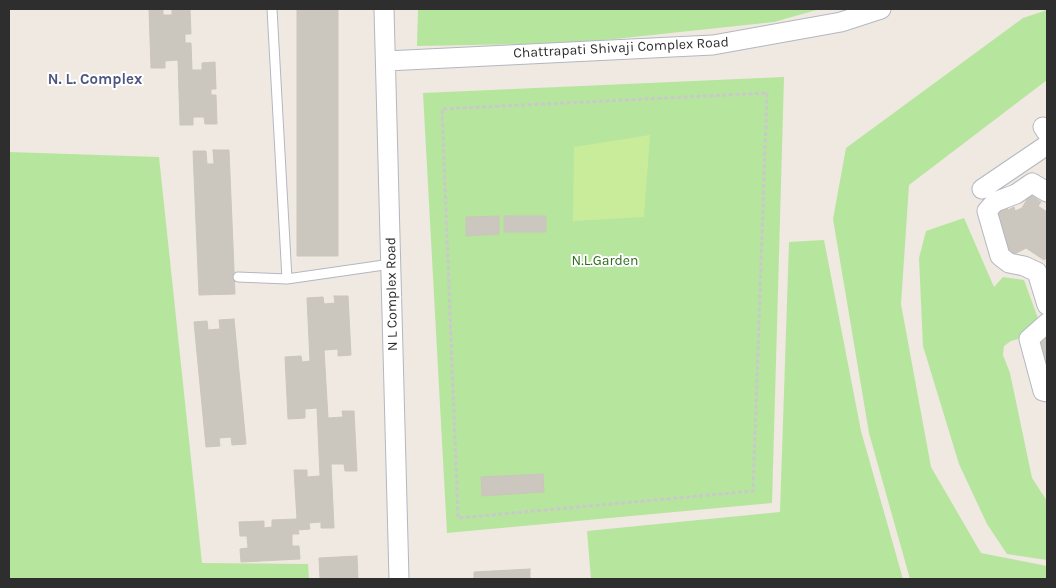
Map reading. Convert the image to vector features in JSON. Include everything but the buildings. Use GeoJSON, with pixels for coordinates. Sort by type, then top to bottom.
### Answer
{"type":"FeatureCollection","features":[{"type":"Feature","properties":{"kind":"street","name":"N L Complex Road"},"geometry":{"type":"LineString","coordinates":[[384,9],[400,579]]}},
{"type":"Feature","properties":{"kind":"street","name":"Chattrapati Shivaji Complex Road"},"geometry":{"type":"LineString","coordinates":[[386,61],[713,45],[841,22],[881,9]]}},
{"type":"Feature","properties":{"kind":"street"},"geometry":{"type":"LineString","coordinates":[[982,189],[1047,146]]}},
{"type":"Feature","properties":{"kind":"street"},"geometry":{"type":"LineString","coordinates":[[1047,192],[1032,183],[1016,194],[995,202],[987,211],[1000,256],[1009,263],[1024,266],[1037,272],[1047,305]]}},
{"type":"Feature","properties":{"kind":"street"},"geometry":{"type":"LineString","coordinates":[[1047,323],[1029,339],[1043,391],[1047,392]]}},
{"type":"Feature","properties":{"kind":"lane"},"geometry":{"type":"LineString","coordinates":[[272,9],[287,278]]}},
{"type":"Feature","properties":{"kind":"lane"},"geometry":{"type":"LineString","coordinates":[[238,277],[287,278],[392,264]]}},
{"type":"Feature","properties":{"kind":"path"},"geometry":{"type":"LineString","coordinates":[[767,94],[753,491],[458,518],[442,109],[767,94]]}},
{"type":"Feature","properties":{"kind":"green space"},"geometry":{"type":"Polygon","coordinates":[[[418,9],[820,9],[774,22],[577,43],[417,46],[418,9]]]}},
{"type":"Feature","properties":{"kind":"green space"},"geometry":{"type":"Polygon","coordinates":[[[1047,10],[1047,80],[909,185],[901,304],[931,467],[981,553],[1047,566],[1047,579],[910,579],[869,433],[833,219],[846,148],[1023,18],[1047,10]]]}},
{"type":"Feature","properties":{"kind":"green space","name":"N.L.Garden"},"geometry":{"type":"Polygon","coordinates":[[[784,77],[772,503],[447,533],[423,93],[784,77]]]}},
{"type":"Feature","properties":{"kind":"green space"},"geometry":{"type":"Polygon","coordinates":[[[650,135],[644,217],[573,221],[574,147],[650,135]]]}},
{"type":"Feature","properties":{"kind":"green space"},"geometry":{"type":"Polygon","coordinates":[[[9,152],[159,157],[202,563],[308,564],[309,579],[9,579],[9,152]]]}},
{"type":"Feature","properties":{"kind":"green space"},"geometry":{"type":"Polygon","coordinates":[[[964,218],[994,287],[1003,277],[1024,280],[1043,332],[1011,341],[1004,346],[1003,355],[1010,373],[1032,478],[1047,501],[1047,560],[1007,554],[987,524],[959,464],[923,346],[919,258],[926,231],[964,218]]]}},
{"type":"Feature","properties":{"kind":"green space"},"geometry":{"type":"Polygon","coordinates":[[[824,240],[861,431],[903,579],[591,579],[587,531],[780,512],[789,242],[824,240]]]}},
{"type":"Feature","properties":{"kind":"district","name":"N. L. Complex"},"geometry":{"type":"Point","coordinates":[95,80]}}]}
